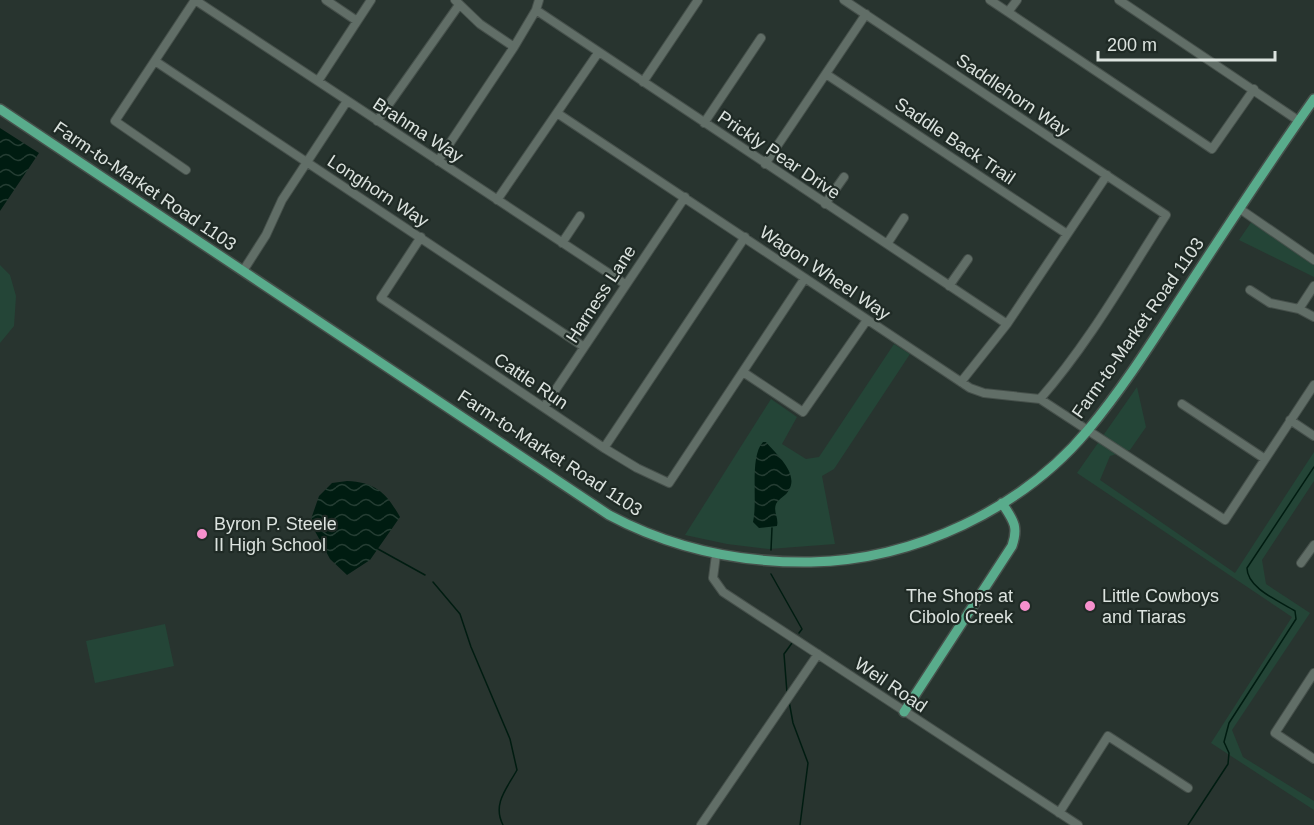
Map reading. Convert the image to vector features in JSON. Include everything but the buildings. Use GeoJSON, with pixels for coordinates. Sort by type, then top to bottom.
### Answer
{"type":"FeatureCollection","features":[{"type":"Feature","properties":{"kind":"main road","name":"Farm-to-Market Road 1103"},"geometry":{"type":"LineString","coordinates":[[0,109],[609,515],[641,531],[716,555],[792,562],[826,562],[889,552],[941,534],[1002,503],[1052,467],[1087,431],[1139,362],[1314,99]]}},
{"type":"Feature","properties":{"kind":"main road"},"geometry":{"type":"LineString","coordinates":[[904,712],[1012,546],[1016,532],[1013,521],[1002,503]]}},
{"type":"Feature","properties":{"kind":"street"},"geometry":{"type":"LineString","coordinates":[[186,170],[115,122],[195,0]]}},
{"type":"Feature","properties":{"kind":"street","name":"Brahma Way"},"geometry":{"type":"LineString","coordinates":[[195,0],[625,284]]}},
{"type":"Feature","properties":{"kind":"street"},"geometry":{"type":"LineString","coordinates":[[326,0],[357,21]]}},
{"type":"Feature","properties":{"kind":"street"},"geometry":{"type":"LineString","coordinates":[[318,81],[371,0]]}},
{"type":"Feature","properties":{"kind":"street"},"geometry":{"type":"LineString","coordinates":[[438,161],[514,47],[536,10],[539,0]]}},
{"type":"Feature","properties":{"kind":"street"},"geometry":{"type":"LineString","coordinates":[[643,82],[698,0]]}},
{"type":"Feature","properties":{"kind":"street","name":"Saddlehorn Way"},"geometry":{"type":"LineString","coordinates":[[844,0],[1166,215],[1062,374],[1040,399]]}},
{"type":"Feature","properties":{"kind":"street"},"geometry":{"type":"LineString","coordinates":[[990,0],[1212,149],[1254,89]]}},
{"type":"Feature","properties":{"kind":"street"},"geometry":{"type":"LineString","coordinates":[[1008,12],[1017,0]]}},
{"type":"Feature","properties":{"kind":"street"},"geometry":{"type":"LineString","coordinates":[[1119,0],[1299,121]]}},
{"type":"Feature","properties":{"kind":"street"},"geometry":{"type":"LineString","coordinates":[[377,121],[457,2],[480,24],[514,47]]}},
{"type":"Feature","properties":{"kind":"street","name":"Prickly Pear Drive"},"geometry":{"type":"LineString","coordinates":[[536,10],[1007,324]]}},
{"type":"Feature","properties":{"kind":"street"},"geometry":{"type":"LineString","coordinates":[[765,164],[866,14]]}},
{"type":"Feature","properties":{"kind":"street"},"geometry":{"type":"LineString","coordinates":[[704,123],[761,38]]}},
{"type":"Feature","properties":{"kind":"street"},"geometry":{"type":"LineString","coordinates":[[497,200],[598,53]]}},
{"type":"Feature","properties":{"kind":"street","name":"Longhorn Way"},"geometry":{"type":"LineString","coordinates":[[155,61],[584,347]]}},
{"type":"Feature","properties":{"kind":"street","name":"Saddle Back Trail"},"geometry":{"type":"LineString","coordinates":[[826,74],[1067,234]]}},
{"type":"Feature","properties":{"kind":"street"},"geometry":{"type":"LineString","coordinates":[[243,271],[266,235],[282,200],[347,101]]}},
{"type":"Feature","properties":{"kind":"street","name":"Wagon Wheel Way"},"geometry":{"type":"LineString","coordinates":[[557,113],[961,382],[984,393],[1040,399],[1225,520],[1265,459]]}},
{"type":"Feature","properties":{"kind":"street"},"geometry":{"type":"LineString","coordinates":[[961,382],[1007,324],[1107,175]]}},
{"type":"Feature","properties":{"kind":"street"},"geometry":{"type":"LineString","coordinates":[[825,204],[844,177]]}},
{"type":"Feature","properties":{"kind":"street","name":"Harness Lane"},"geometry":{"type":"LineString","coordinates":[[544,407],[685,197]]}},
{"type":"Feature","properties":{"kind":"street"},"geometry":{"type":"LineString","coordinates":[[1240,209],[1314,260]]}},
{"type":"Feature","properties":{"kind":"street"},"geometry":{"type":"LineString","coordinates":[[562,243],[580,216]]}},
{"type":"Feature","properties":{"kind":"street"},"geometry":{"type":"LineString","coordinates":[[886,244],[904,218]]}},
{"type":"Feature","properties":{"kind":"street","name":"Cattle Run"},"geometry":{"type":"LineString","coordinates":[[421,237],[381,298],[604,448],[637,468],[669,483],[743,372]]}},
{"type":"Feature","properties":{"kind":"street"},"geometry":{"type":"LineString","coordinates":[[604,448],[745,237]]}},
{"type":"Feature","properties":{"kind":"street"},"geometry":{"type":"LineString","coordinates":[[950,286],[968,259]]}},
{"type":"Feature","properties":{"kind":"street"},"geometry":{"type":"LineString","coordinates":[[805,278],[743,372],[803,412],[867,320]]}},
{"type":"Feature","properties":{"kind":"street"},"geometry":{"type":"LineString","coordinates":[[1299,309],[1314,286]]}},
{"type":"Feature","properties":{"kind":"street"},"geometry":{"type":"LineString","coordinates":[[1250,290],[1270,303],[1299,309],[1314,317]]}},
{"type":"Feature","properties":{"kind":"street"},"geometry":{"type":"LineString","coordinates":[[1182,404],[1265,459],[1314,385]]}},
{"type":"Feature","properties":{"kind":"street"},"geometry":{"type":"LineString","coordinates":[[1290,420],[1314,436]]}},
{"type":"Feature","properties":{"kind":"street"},"geometry":{"type":"LineString","coordinates":[[1301,563],[1314,545]]}},
{"type":"Feature","properties":{"kind":"street","name":"Weil Road"},"geometry":{"type":"LineString","coordinates":[[716,555],[713,578],[717,585],[904,712],[1078,825]]}},
{"type":"Feature","properties":{"kind":"street"},"geometry":{"type":"LineString","coordinates":[[700,825],[818,654]]}},
{"type":"Feature","properties":{"kind":"street"},"geometry":{"type":"LineString","coordinates":[[1314,673],[1275,733],[1314,759]]}},
{"type":"Feature","properties":{"kind":"street"},"geometry":{"type":"LineString","coordinates":[[1059,813],[1108,736],[1188,788]]}},
{"type":"Feature","properties":{"kind":"shaded area"},"geometry":{"type":"Polygon","coordinates":[[[1252,221],[1314,264],[1314,277],[1239,240],[1252,221]]]}},
{"type":"Feature","properties":{"kind":"shaded area"},"geometry":{"type":"Polygon","coordinates":[[[0,265],[10,275],[16,296],[14,326],[0,343],[0,265]]]}},
{"type":"Feature","properties":{"kind":"shaded area"},"geometry":{"type":"Polygon","coordinates":[[[894,344],[910,354],[834,469],[822,476],[835,544],[769,549],[727,544],[685,535],[771,399],[797,417],[782,444],[806,459],[819,457],[894,344]]]}},
{"type":"Feature","properties":{"kind":"shaded area"},"geometry":{"type":"Polygon","coordinates":[[[1137,387],[1146,427],[1130,450],[1110,456],[1100,480],[1235,573],[1314,452],[1314,481],[1262,560],[1266,584],[1310,613],[1232,730],[1243,757],[1314,801],[1314,810],[1211,743],[1292,617],[1077,473],[1137,387]]]}},
{"type":"Feature","properties":{"kind":"shaded area"},"geometry":{"type":"Polygon","coordinates":[[[165,624],[174,666],[95,683],[86,641],[165,624]]]}},
{"type":"Feature","properties":{"kind":"water"},"geometry":{"type":"Polygon","coordinates":[[[0,128],[39,153],[0,211],[0,128]]]}},
{"type":"Feature","properties":{"kind":"water"},"geometry":{"type":"Polygon","coordinates":[[[763,442],[766,442],[785,464],[791,477],[791,484],[788,492],[776,504],[777,526],[759,528],[753,522],[755,468],[756,458],[763,442]]]}},
{"type":"Feature","properties":{"kind":"water"},"geometry":{"type":"Polygon","coordinates":[[[347,481],[366,484],[380,491],[400,517],[370,560],[347,575],[330,559],[310,522],[319,496],[332,483],[347,481]]]}},
{"type":"Feature","properties":{"kind":"waterway"},"geometry":{"type":"LineString","coordinates":[[1188,825],[1228,764],[1229,753],[1224,742],[1229,723],[1296,619],[1295,611],[1252,582],[1247,568],[1314,467]]}},
{"type":"Feature","properties":{"kind":"waterway"},"geometry":{"type":"LineString","coordinates":[[771,550],[772,528]]}},
{"type":"Feature","properties":{"kind":"waterway"},"geometry":{"type":"LineString","coordinates":[[378,549],[425,575]]}},
{"type":"Feature","properties":{"kind":"waterway"},"geometry":{"type":"LineString","coordinates":[[771,574],[802,629],[799,633]]}},
{"type":"Feature","properties":{"kind":"waterway"},"geometry":{"type":"LineString","coordinates":[[433,582],[460,614],[471,647],[510,739],[517,770],[500,803],[499,810],[503,825]]}},
{"type":"Feature","properties":{"kind":"waterway"},"geometry":{"type":"LineString","coordinates":[[787,693],[784,654],[792,643]]}},
{"type":"Feature","properties":{"kind":"waterway"},"geometry":{"type":"LineString","coordinates":[[789,701],[793,723],[808,763],[800,825]]}},
{"type":"Feature","properties":{"kind":"place","name":"Byron P. Steele II High School"},"geometry":{"type":"Point","coordinates":[202,534]}},
{"type":"Feature","properties":{"kind":"place","name":"The Shops at Cibolo Creek"},"geometry":{"type":"Point","coordinates":[1025,606]}},
{"type":"Feature","properties":{"kind":"place","name":"Little Cowboys and Tiaras"},"geometry":{"type":"Point","coordinates":[1090,606]}}]}
